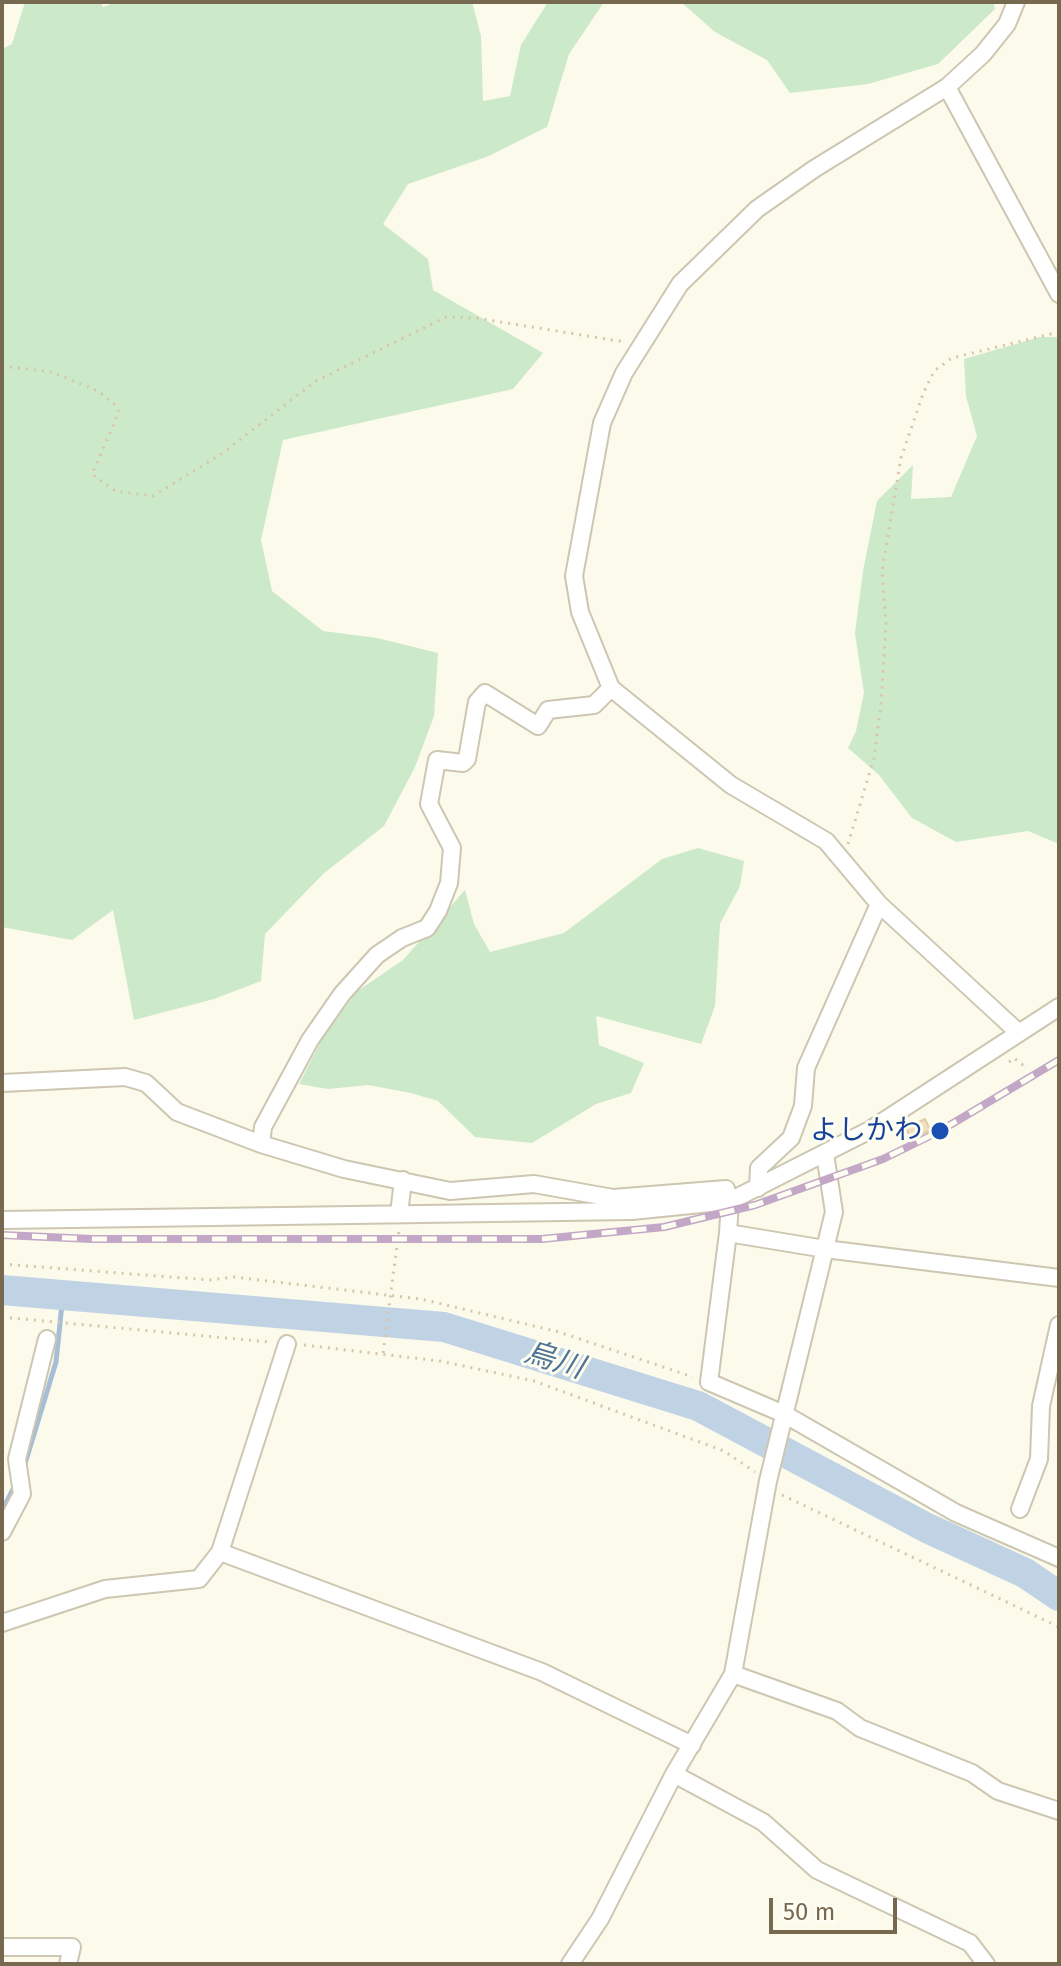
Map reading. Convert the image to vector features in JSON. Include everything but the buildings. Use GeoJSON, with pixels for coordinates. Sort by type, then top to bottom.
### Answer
{"type":"FeatureCollection","features":[{"type":"Feature","properties":{"kind":"street"},"geometry":{"type":"LineString","coordinates":[[1016,2],[1007,24],[983,54],[947,87],[814,169],[757,209],[680,284],[641,345],[602,423],[574,576],[580,612],[611,688],[709,769],[814,832],[843,859],[879,904],[1019,1033]]}},
{"type":"Feature","properties":{"kind":"street"},"geometry":{"type":"LineString","coordinates":[[947,87],[1059,294]]}},
{"type":"Feature","properties":{"kind":"street"},"geometry":{"type":"LineString","coordinates":[[261,1144],[263,1127],[342,994],[377,955],[402,938],[427,928],[438,911],[449,883],[452,848],[429,804],[431,789],[437,760],[463,763],[467,759],[477,702],[485,693],[538,726],[548,710],[594,705],[611,688]]}},
{"type":"Feature","properties":{"kind":"street"},"geometry":{"type":"LineString","coordinates":[[758,1188],[759,1168],[791,1138],[803,1106],[806,1068],[879,904]]}},
{"type":"Feature","properties":{"kind":"street"},"geometry":{"type":"LineString","coordinates":[[2,1220],[632,1211],[730,1201],[870,1130],[1059,1007]]}},
{"type":"Feature","properties":{"kind":"street"},"geometry":{"type":"LineString","coordinates":[[2,1083],[125,1077],[146,1083],[177,1112],[261,1144],[344,1169],[471,1191],[534,1184],[613,1198],[726,1189],[730,1201],[728,1233],[709,1382],[783,1417],[956,1513],[1059,1558]]}},
{"type":"Feature","properties":{"kind":"street"},"geometry":{"type":"LineString","coordinates":[[570,1964],[600,1919],[674,1774],[733,1674],[769,1478],[825,1249],[834,1198],[825,1154]]}},
{"type":"Feature","properties":{"kind":"street"},"geometry":{"type":"LineString","coordinates":[[399,1214],[403,1180]]}},
{"type":"Feature","properties":{"kind":"street"},"geometry":{"type":"LineString","coordinates":[[728,1233],[825,1249],[1059,1278]]}},
{"type":"Feature","properties":{"kind":"street"},"geometry":{"type":"LineString","coordinates":[[1020,1509],[1039,1459],[1041,1406],[1059,1325]]}},
{"type":"Feature","properties":{"kind":"street"},"geometry":{"type":"LineString","coordinates":[[2,1532],[22,1494],[17,1459],[47,1339]]}},
{"type":"Feature","properties":{"kind":"street"},"geometry":{"type":"LineString","coordinates":[[2,1623],[105,1589],[199,1579],[220,1552],[287,1344]]}},
{"type":"Feature","properties":{"kind":"street"},"geometry":{"type":"LineString","coordinates":[[220,1552],[542,1672],[692,1745]]}},
{"type":"Feature","properties":{"kind":"street"},"geometry":{"type":"LineString","coordinates":[[733,1674],[837,1711],[860,1728],[972,1773],[998,1791],[1059,1811]]}},
{"type":"Feature","properties":{"kind":"street"},"geometry":{"type":"LineString","coordinates":[[674,1774],[763,1822],[817,1870],[970,1943],[986,1964]]}},
{"type":"Feature","properties":{"kind":"street"},"geometry":{"type":"LineString","coordinates":[[2,1947],[72,1947],[68,1964]]}},
{"type":"Feature","properties":{"kind":"path"},"geometry":{"type":"LineString","coordinates":[[2,366],[52,372],[98,391],[115,405],[119,412],[92,474],[115,491],[153,496],[220,455],[316,381],[446,317],[476,318],[641,345]]}},
{"type":"Feature","properties":{"kind":"path"},"geometry":{"type":"LineString","coordinates":[[843,859],[874,758],[885,653],[882,571],[901,458],[923,394],[934,371],[952,358],[1059,332]]}},
{"type":"Feature","properties":{"kind":"path"},"geometry":{"type":"LineString","coordinates":[[383,1353],[399,1214]]}},
{"type":"Feature","properties":{"kind":"path"},"geometry":{"type":"LineString","coordinates":[[2,1264],[210,1280],[234,1277],[421,1299],[559,1332],[709,1382]]}},
{"type":"Feature","properties":{"kind":"path"},"geometry":{"type":"LineString","coordinates":[[2,1317],[383,1353],[519,1378],[603,1404],[724,1451],[769,1478],[785,1497],[1059,1627]]}},
{"type":"Feature","properties":{"kind":"green space"},"geometry":{"type":"Polygon","coordinates":[[[25,2],[101,2],[103,7],[117,2],[472,2],[481,36],[483,101],[510,96],[521,45],[548,2],[604,2],[569,54],[547,127],[489,156],[408,184],[383,224],[428,259],[433,290],[543,353],[513,389],[283,440],[261,540],[272,591],[323,631],[377,638],[438,653],[434,716],[415,767],[384,826],[323,874],[265,934],[261,981],[214,999],[134,1020],[113,910],[72,940],[2,927],[2,49],[12,44],[25,2]]]}},
{"type":"Feature","properties":{"kind":"green space"},"geometry":{"type":"Polygon","coordinates":[[[681,2],[993,2],[995,9],[938,64],[868,84],[790,93],[767,60],[715,32],[681,2]]]}},
{"type":"Feature","properties":{"kind":"green space"},"geometry":{"type":"Polygon","coordinates":[[[1040,337],[1059,337],[1059,844],[1028,831],[956,842],[912,818],[879,775],[848,748],[856,731],[864,693],[855,633],[863,571],[877,501],[913,465],[911,499],[951,497],[977,436],[966,396],[964,359],[1040,337]]]}},
{"type":"Feature","properties":{"kind":"green space"},"geometry":{"type":"Polygon","coordinates":[[[698,848],[744,861],[740,886],[720,924],[715,1006],[701,1044],[596,1016],[599,1045],[644,1063],[631,1093],[596,1104],[532,1143],[475,1137],[438,1101],[411,1093],[368,1085],[328,1089],[299,1084],[322,1039],[356,992],[403,960],[465,890],[474,924],[490,952],[564,933],[662,859],[698,848]]]}},
{"type":"Feature","properties":{"kind":"waterway","name":"烏川"},"geometry":{"type":"LineString","coordinates":[[2,1290],[444,1327],[698,1406],[927,1528],[1025,1573],[1059,1596]]}},
{"type":"Feature","properties":{"kind":"waterway"},"geometry":{"type":"LineString","coordinates":[[24,1467],[56,1362],[63,1294]]}},
{"type":"Feature","properties":{"kind":"waterway"},"geometry":{"type":"LineString","coordinates":[[2,1511],[16,1483]]}},
{"type":"Feature","properties":{"kind":"railway"},"geometry":{"type":"LineString","coordinates":[[2,1235],[92,1239],[542,1239],[664,1227],[755,1205],[883,1159],[940,1131],[1059,1060]]}},
{"type":"Feature","properties":{"kind":"place","name":"よしかわ"},"geometry":{"type":"Point","coordinates":[940,1131]}}]}
